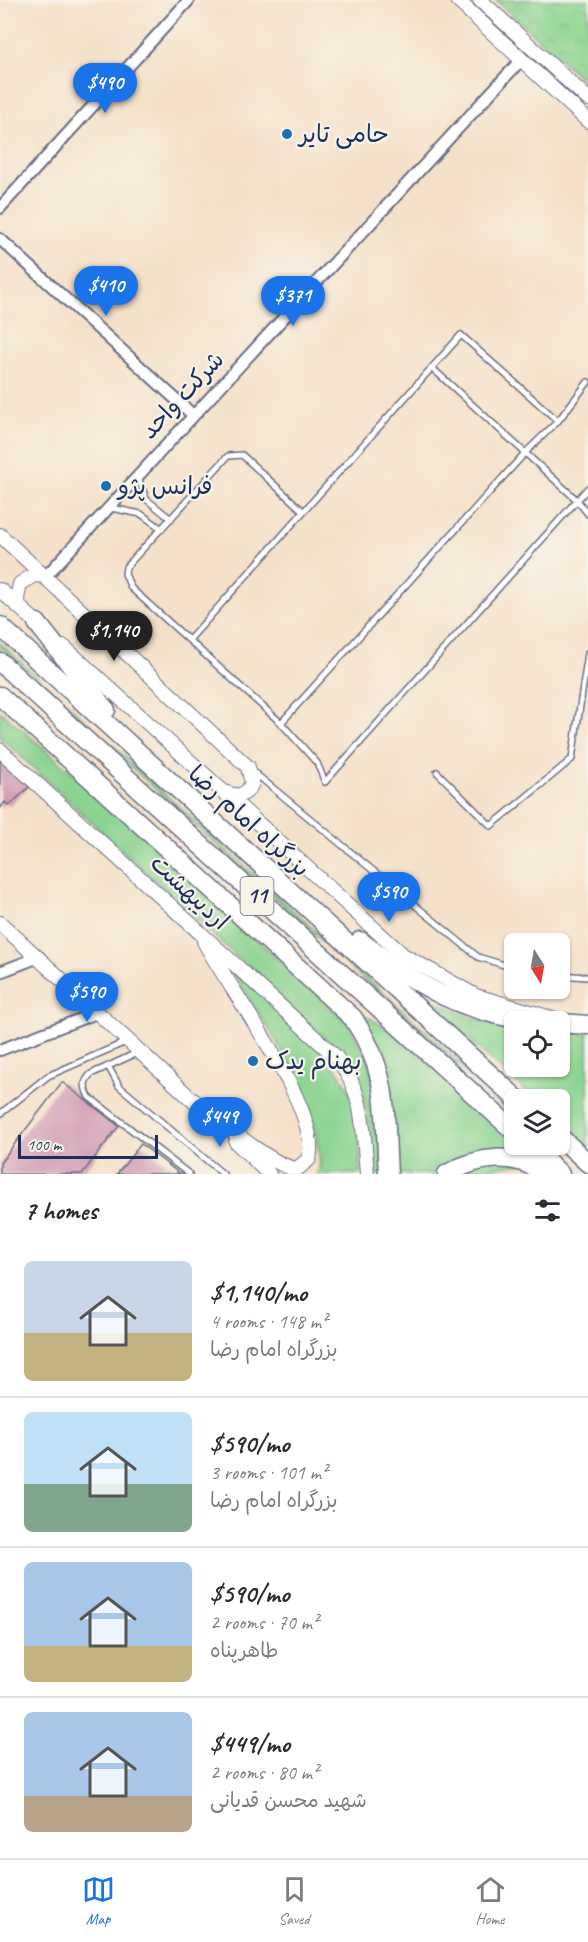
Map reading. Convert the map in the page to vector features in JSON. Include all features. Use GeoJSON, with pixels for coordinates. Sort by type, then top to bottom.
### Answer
{"type":"FeatureCollection","features":[{"type":"Feature","properties":{"kind":"highway"},"geometry":{"type":"LineString","coordinates":[[37,623],[140,754]]}},
{"type":"Feature","properties":{"kind":"highway","name":"بزرگراه امام رضا"},"geometry":{"type":"LineString","coordinates":[[0,626],[506,1089]]}},
{"type":"Feature","properties":{"kind":"highway","name":"بزرگراه امام رضا"},"geometry":{"type":"LineString","coordinates":[[0,662],[504,1122]]}},
{"type":"Feature","properties":{"kind":"highway"},"geometry":{"type":"LineString","coordinates":[[0,696],[344,1009],[372,1048],[383,1085],[388,1174]]}},
{"type":"Feature","properties":{"kind":"highway"},"geometry":{"type":"LineString","coordinates":[[121,773],[248,922]]}},
{"type":"Feature","properties":{"kind":"highway"},"geometry":{"type":"LineString","coordinates":[[257,861],[405,975],[445,998],[472,1009],[504,1016]]}},
{"type":"Feature","properties":{"kind":"highway"},"geometry":{"type":"LineString","coordinates":[[570,1146],[588,1163]]}},
{"type":"Feature","properties":{"kind":"highway"},"geometry":{"type":"LineString","coordinates":[[540,1155],[560,1174]]}},
{"type":"Feature","properties":{"kind":"highway"},"geometry":{"type":"LineString","coordinates":[[447,1174],[468,1163],[501,1158],[531,1166],[545,1174]]}},
{"type":"Feature","properties":{"kind":"main road"},"geometry":{"type":"LineString","coordinates":[[457,0],[588,121]]}},
{"type":"Feature","properties":{"kind":"main road"},"geometry":{"type":"LineString","coordinates":[[480,0],[588,99]]}},
{"type":"Feature","properties":{"kind":"main road"},"geometry":{"type":"LineString","coordinates":[[0,535],[248,767],[252,783],[245,794],[238,796],[223,791]]}},
{"type":"Feature","properties":{"kind":"main road"},"geometry":{"type":"LineString","coordinates":[[20,608],[17,598],[20,584],[34,574],[46,576]]}},
{"type":"Feature","properties":{"kind":"main road"},"geometry":{"type":"LineString","coordinates":[[0,590],[402,955],[476,996],[574,1024]]}},
{"type":"Feature","properties":{"kind":"main road","name":"اردیبهشت"},"geometry":{"type":"LineString","coordinates":[[0,750],[321,1042],[344,1066],[354,1084],[362,1109],[367,1174]]}},
{"type":"Feature","properties":{"kind":"main road"},"geometry":{"type":"LineString","coordinates":[[0,924],[99,1012],[269,1174]]}},
{"type":"Feature","properties":{"kind":"main road"},"geometry":{"type":"LineString","coordinates":[[193,1100],[256,1148],[289,1168],[297,1169],[309,1159],[311,1143],[308,1129],[276,1057],[211,954],[200,932]]}},
{"type":"Feature","properties":{"kind":"street"},"geometry":{"type":"LineString","coordinates":[[0,208],[189,0]]}},
{"type":"Feature","properties":{"kind":"street","name":"شرکت واحد"},"geometry":{"type":"LineString","coordinates":[[46,576],[106,507],[521,60]]}},
{"type":"Feature","properties":{"kind":"street"},"geometry":{"type":"LineString","coordinates":[[0,239],[193,415]]}},
{"type":"Feature","properties":{"kind":"street"},"geometry":{"type":"LineString","coordinates":[[0,972],[39,957]]}},
{"type":"Feature","properties":{"kind":"street"},"geometry":{"type":"LineString","coordinates":[[0,1050],[99,1012]]}},
{"type":"Feature","properties":{"kind":"lane"},"geometry":{"type":"LineString","coordinates":[[189,640],[302,510],[461,335],[558,421]]}},
{"type":"Feature","properties":{"kind":"lane"},"geometry":{"type":"LineString","coordinates":[[432,368],[577,500],[588,514]]}},
{"type":"Feature","properties":{"kind":"lane"},"geometry":{"type":"LineString","coordinates":[[281,723],[525,453],[558,421],[588,382]]}},
{"type":"Feature","properties":{"kind":"lane"},"geometry":{"type":"LineString","coordinates":[[302,510],[242,455],[235,453],[228,456],[126,567],[125,574],[131,588],[281,723],[317,763],[325,782],[588,488]]}},
{"type":"Feature","properties":{"kind":"lane"},"geometry":{"type":"LineString","coordinates":[[137,474],[146,499],[171,519]]}},
{"type":"Feature","properties":{"kind":"lane"},"geometry":{"type":"LineString","coordinates":[[106,507],[141,514],[162,529]]}},
{"type":"Feature","properties":{"kind":"lane"},"geometry":{"type":"LineString","coordinates":[[437,772],[491,826],[572,759],[588,653]]}},
{"type":"Feature","properties":{"kind":"lane"},"geometry":{"type":"LineString","coordinates":[[248,767],[478,957],[504,965]]}},
{"type":"Feature","properties":{"kind":"lane"},"geometry":{"type":"LineString","coordinates":[[570,976],[588,977]]}},
{"type":"Feature","properties":{"kind":"lane"},"geometry":{"type":"LineString","coordinates":[[0,1114],[48,1076],[130,1041]]}},
{"type":"Feature","properties":{"kind":"lane"},"geometry":{"type":"LineString","coordinates":[[140,1051],[91,1074],[84,1088],[89,1097],[189,1174]]}},
{"type":"Feature","properties":{"kind":"lane"},"geometry":{"type":"LineString","coordinates":[[108,1066],[119,1086],[223,1174]]}},
{"type":"Feature","properties":{"kind":"green space"},"geometry":{"type":"Polygon","coordinates":[[[496,0],[588,0],[588,85],[496,0]]]}},
{"type":"Feature","properties":{"kind":"green space"},"geometry":{"type":"Polygon","coordinates":[[[0,643],[504,1103],[504,1108],[0,647],[0,643]]]}},
{"type":"Feature","properties":{"kind":"green space"},"geometry":{"type":"Polygon","coordinates":[[[0,711],[101,797],[347,1022],[372,1066],[384,1174],[373,1174],[364,1100],[354,1072],[346,1058],[0,737],[0,711]]]}},
{"type":"Feature","properties":{"kind":"green space"},"geometry":{"type":"Polygon","coordinates":[[[226,963],[300,1028],[334,1066],[347,1085],[357,1113],[361,1174],[317,1174],[320,1164],[318,1147],[304,1097],[294,1073],[282,1050],[226,963]]]}},
{"type":"Feature","properties":{"kind":"green space"},"geometry":{"type":"Polygon","coordinates":[[[423,997],[476,1019],[504,1026],[504,1071],[423,997]]]}},
{"type":"Feature","properties":{"kind":"green space"},"geometry":{"type":"Polygon","coordinates":[[[355,1009],[398,1035],[504,1129],[504,1155],[529,1155],[534,1162],[439,1174],[392,1174],[391,1152],[355,1009]]]}},
{"type":"Feature","properties":{"kind":"green space"},"geometry":{"type":"Polygon","coordinates":[[[570,1033],[588,1033],[588,1151],[570,1134],[570,1089],[523,1089],[510,1077],[570,1077],[570,1033]]]}},
{"type":"Feature","properties":{"kind":"building"},"geometry":{"type":"Polygon","coordinates":[[[0,757],[29,787],[9,806],[5,802],[0,809],[0,757]]]}},
{"type":"Feature","properties":{"kind":"building"},"geometry":{"type":"Polygon","coordinates":[[[62,1082],[119,1126],[82,1174],[0,1174],[0,1163],[62,1082]]]}},
{"type":"Feature","properties":{"kind":"building"},"geometry":{"type":"Polygon","coordinates":[[[141,1144],[180,1174],[117,1174],[141,1144]]]}},
{"type":"Feature","properties":{"kind":"place","name":"حامی تایر"},"geometry":{"type":"Point","coordinates":[287,134]}},
{"type":"Feature","properties":{"kind":"place","name":"فرانس پژو"},"geometry":{"type":"Point","coordinates":[106,486]}},
{"type":"Feature","properties":{"kind":"place","name":"بهنام یدک"},"geometry":{"type":"Point","coordinates":[253,1061]}}]}
